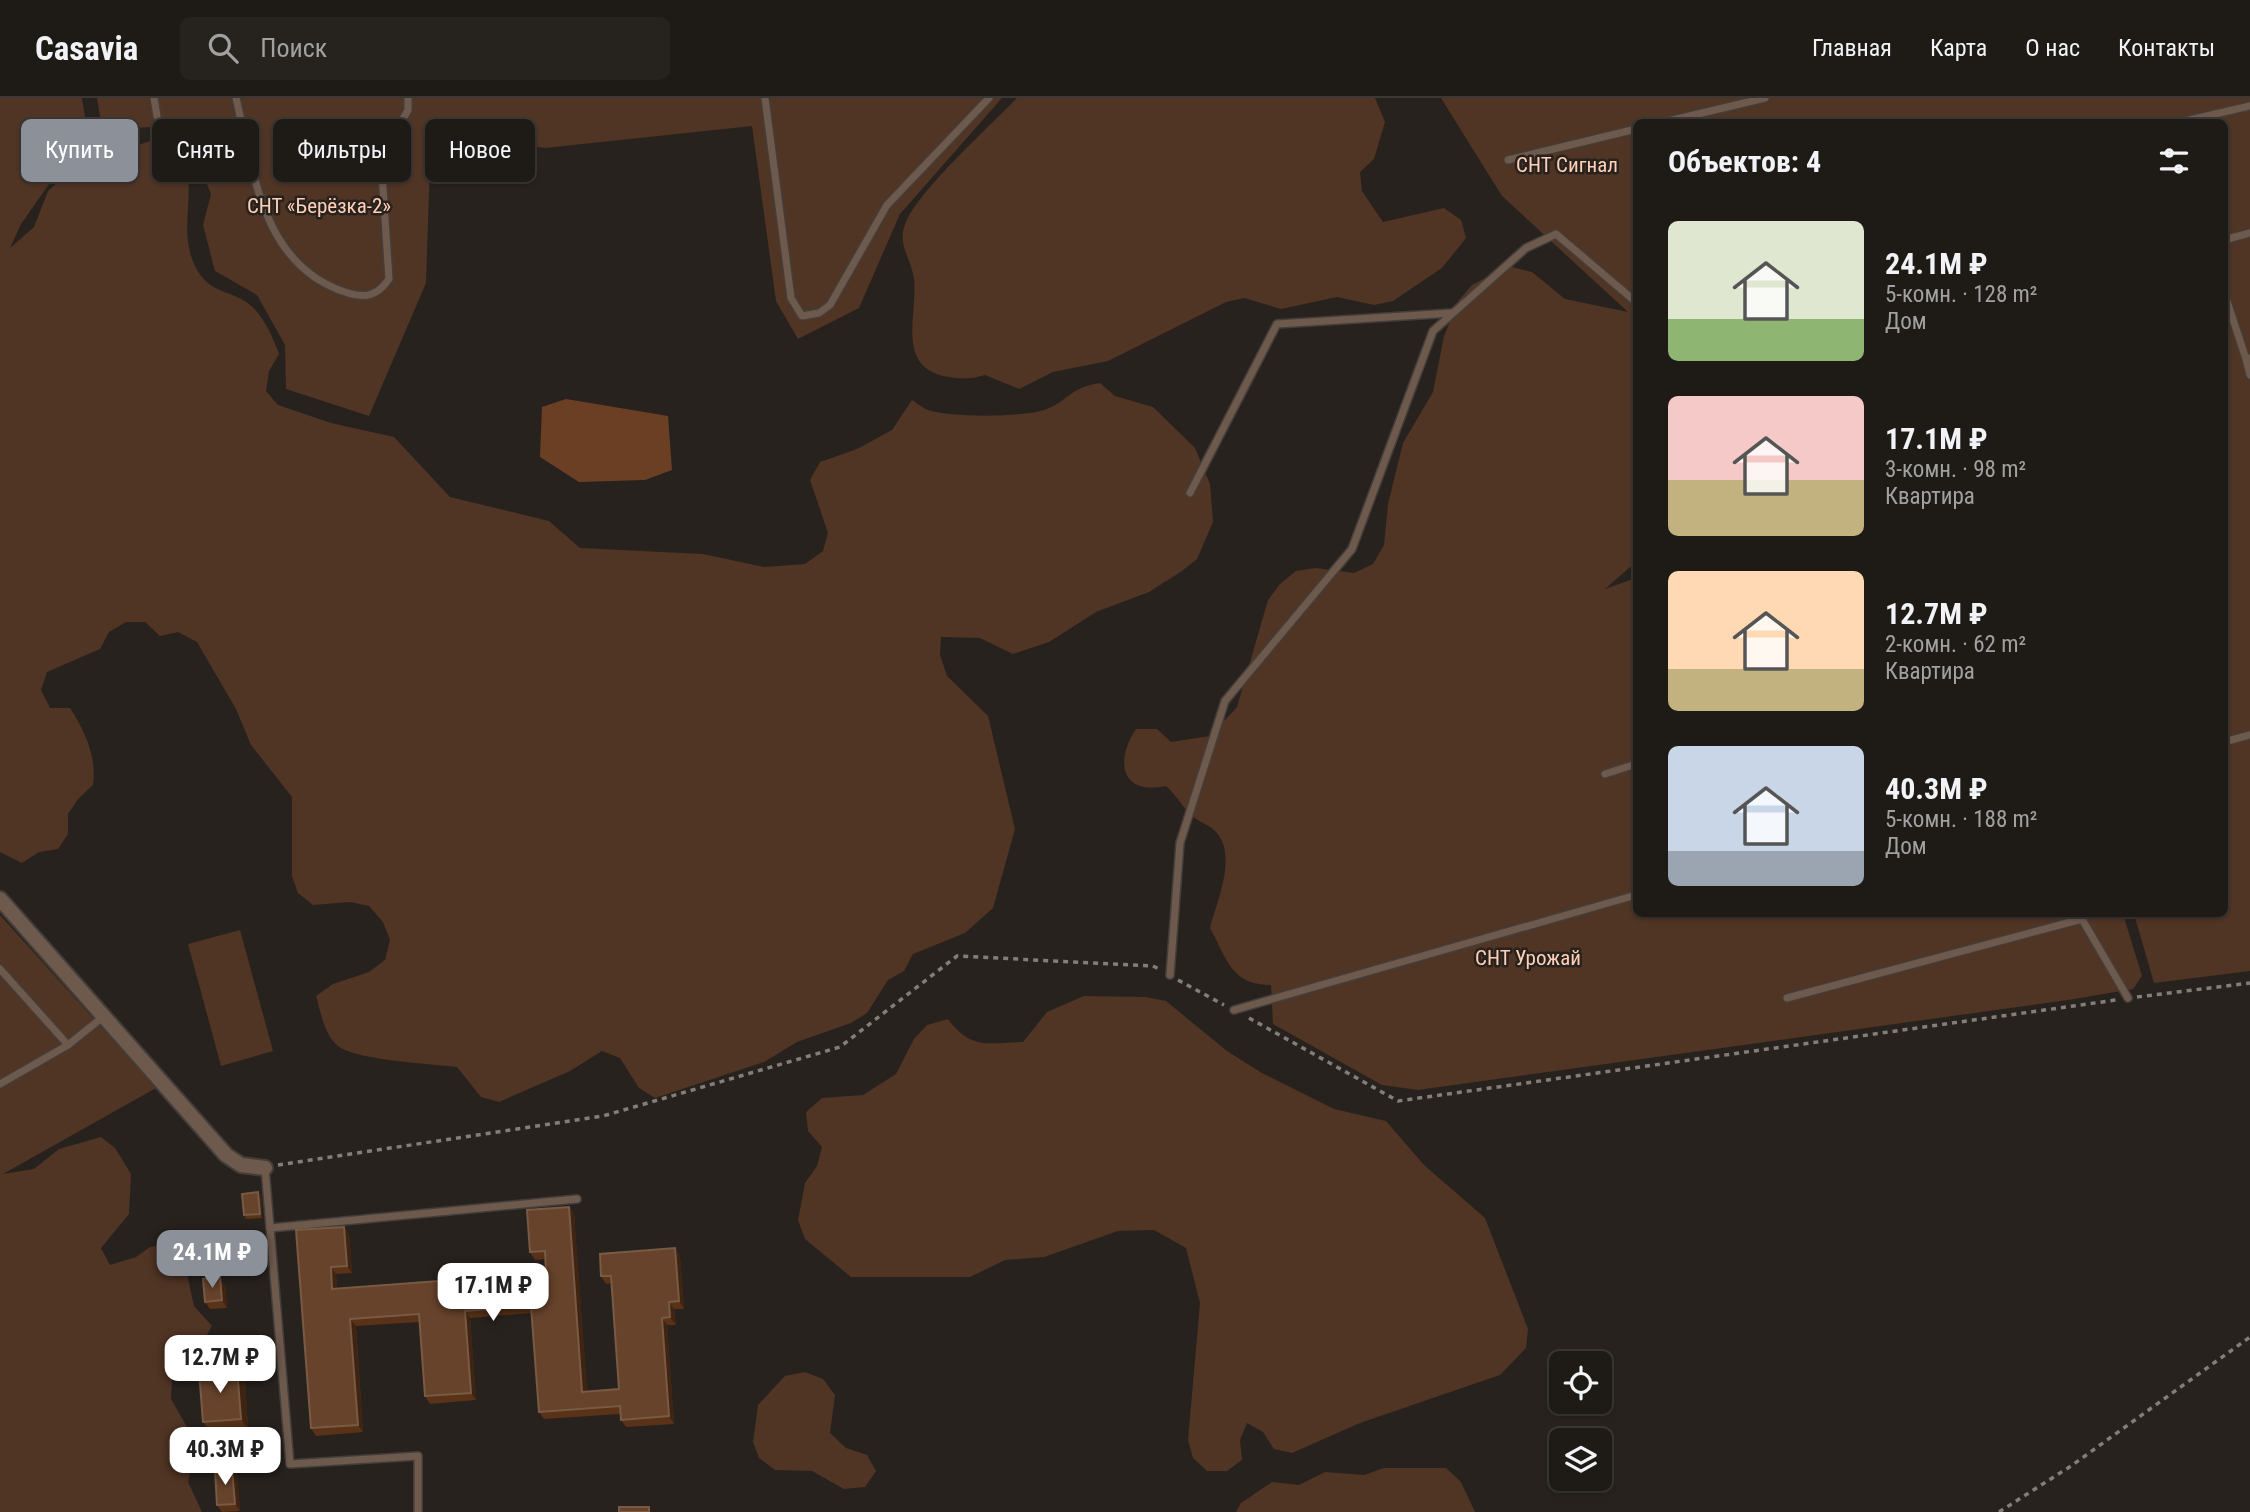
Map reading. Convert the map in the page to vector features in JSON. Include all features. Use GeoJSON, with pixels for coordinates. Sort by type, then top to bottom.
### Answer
{"type":"FeatureCollection","features":[{"type":"Feature","properties":{"kind":"street"},"geometry":{"type":"LineString","coordinates":[[0,899],[226,1155],[241,1165],[265,1168]]}},
{"type":"Feature","properties":{"kind":"lane"},"geometry":{"type":"LineString","coordinates":[[154,98],[157,116]]}},
{"type":"Feature","properties":{"kind":"lane"},"geometry":{"type":"LineString","coordinates":[[236,98],[262,208],[276,237],[323,286],[361,297],[381,292],[389,279],[381,158],[408,110],[408,98]]}},
{"type":"Feature","properties":{"kind":"lane"},"geometry":{"type":"LineString","coordinates":[[765,98],[791,298],[802,316],[819,313],[830,305],[887,205],[989,98]]}},
{"type":"Feature","properties":{"kind":"lane"},"geometry":{"type":"LineString","coordinates":[[1677,119],[1765,98]]}},
{"type":"Feature","properties":{"kind":"lane"},"geometry":{"type":"LineString","coordinates":[[2194,119],[2250,106]]}},
{"type":"Feature","properties":{"kind":"lane"},"geometry":{"type":"LineString","coordinates":[[1508,160],[1633,130]]}},
{"type":"Feature","properties":{"kind":"lane"},"geometry":{"type":"LineString","coordinates":[[2228,239],[2250,233]]}},
{"type":"Feature","properties":{"kind":"lane"},"geometry":{"type":"LineString","coordinates":[[1170,975],[1180,843],[1225,701],[1352,549],[1433,331],[1525,248],[1556,234],[1633,299]]}},
{"type":"Feature","properties":{"kind":"lane"},"geometry":{"type":"LineString","coordinates":[[2228,303],[2248,359],[2250,375]]}},
{"type":"Feature","properties":{"kind":"lane"},"geometry":{"type":"LineString","coordinates":[[1190,493],[1277,324],[1453,313]]}},
{"type":"Feature","properties":{"kind":"lane"},"geometry":{"type":"LineString","coordinates":[[2228,740],[2250,735]]}},
{"type":"Feature","properties":{"kind":"lane"},"geometry":{"type":"LineString","coordinates":[[1605,774],[1633,765]]}},
{"type":"Feature","properties":{"kind":"lane"},"geometry":{"type":"LineString","coordinates":[[1234,1010],[1633,895]]}},
{"type":"Feature","properties":{"kind":"lane"},"geometry":{"type":"LineString","coordinates":[[1787,998],[2077,917]]}},
{"type":"Feature","properties":{"kind":"lane"},"geometry":{"type":"LineString","coordinates":[[2082,917],[2128,998]]}},
{"type":"Feature","properties":{"kind":"lane"},"geometry":{"type":"LineString","coordinates":[[0,969],[68,1045]]}},
{"type":"Feature","properties":{"kind":"lane"},"geometry":{"type":"LineString","coordinates":[[0,1083],[68,1045],[105,1016]]}},
{"type":"Feature","properties":{"kind":"lane"},"geometry":{"type":"LineString","coordinates":[[265,1168],[290,1464],[418,1456],[418,1512]]}},
{"type":"Feature","properties":{"kind":"lane"},"geometry":{"type":"LineString","coordinates":[[270,1228],[577,1199]]}},
{"type":"Feature","properties":{"kind":"path"},"geometry":{"type":"LineString","coordinates":[[265,1168],[603,1116],[840,1047],[957,956],[1153,966],[1398,1101],[2250,983]]}},
{"type":"Feature","properties":{"kind":"path"},"geometry":{"type":"LineString","coordinates":[[1999,1512],[2071,1466],[2250,1337]]}},
{"type":"Feature","properties":{"kind":"green space"},"geometry":{"type":"Polygon","coordinates":[[[0,98],[82,98],[85,119],[21,119],[21,182],[50,182],[21,224],[10,248],[34,227],[48,191],[58,182],[138,182],[138,145],[152,141],[152,182],[188,182],[188,241],[191,257],[199,273],[216,288],[249,304],[259,314],[274,341],[279,354],[269,371],[266,391],[278,405],[331,423],[394,437],[450,497],[549,521],[580,548],[703,554],[764,567],[805,564],[823,551],[828,533],[810,480],[820,462],[857,449],[892,430],[912,400],[928,410],[942,413],[989,416],[1022,414],[1047,409],[1083,387],[1100,383],[1115,396],[1153,407],[1195,448],[1210,484],[1213,522],[1197,559],[1149,592],[1096,612],[1049,642],[1013,654],[980,638],[941,637],[940,655],[947,676],[988,716],[1015,829],[993,908],[965,933],[913,954],[904,971],[888,980],[867,1013],[851,1023],[797,1042],[764,1062],[655,1098],[639,1088],[620,1058],[602,1051],[570,1071],[499,1102],[481,1097],[457,1067],[360,1055],[338,1046],[329,1036],[316,996],[333,984],[369,972],[385,960],[390,940],[383,922],[369,906],[350,902],[313,905],[298,893],[292,876],[292,797],[251,745],[236,709],[197,642],[178,632],[160,636],[145,622],[126,622],[109,632],[100,649],[47,672],[41,690],[50,708],[70,708],[80,726],[91,754],[93,785],[79,798],[68,814],[68,834],[58,849],[39,852],[22,863],[0,852],[0,98]]]}},
{"type":"Feature","properties":{"kind":"green space","name":"СНТ «Берёзка-2»"},"geometry":{"type":"Polygon","coordinates":[[[97,98],[1002,98],[900,214],[859,308],[798,339],[776,301],[752,126],[545,148],[535,147],[535,119],[425,119],[425,182],[429,182],[426,283],[369,416],[286,389],[285,345],[257,295],[215,271],[203,225],[211,194],[206,182],[259,182],[259,119],[152,119],[152,127],[138,128],[138,119],[100,119],[97,98]]]}},
{"type":"Feature","properties":{"kind":"green space"},"geometry":{"type":"Polygon","coordinates":[[[1017,98],[1375,98],[1385,122],[1374,159],[1360,172],[1362,191],[1383,222],[1444,208],[1461,220],[1466,238],[1442,268],[1393,301],[1374,305],[1337,297],[1281,309],[1244,298],[1226,302],[1108,361],[1053,372],[1019,389],[985,375],[964,379],[943,376],[928,370],[919,361],[914,349],[914,279],[903,244],[903,230],[926,192],[1017,98]]]}},
{"type":"Feature","properties":{"kind":"green space"},"geometry":{"type":"Polygon","coordinates":[[[1441,98],[2250,98],[2250,971],[2154,983],[2135,917],[2228,917],[2228,119],[1633,119],[1633,565],[1605,589],[1633,579],[1633,917],[2124,917],[2142,976],[2133,989],[2068,1000],[1418,1090],[1382,1085],[1273,1024],[1271,985],[1258,984],[1239,975],[1226,960],[1210,928],[1224,879],[1223,843],[1211,827],[1190,814],[1166,786],[1151,788],[1131,781],[1126,773],[1125,752],[1136,729],[1157,729],[1171,742],[1210,736],[1237,707],[1268,600],[1280,584],[1296,571],[1315,568],[1354,573],[1373,564],[1384,545],[1388,504],[1403,443],[1433,392],[1444,336],[1459,300],[1472,285],[1508,266],[1532,272],[1565,299],[1628,312],[1502,196],[1441,98]]]}},
{"type":"Feature","properties":{"kind":"green space"},"geometry":{"type":"Polygon","coordinates":[[[0,915],[156,1088],[3,1174],[34,1169],[59,1149],[101,1137],[115,1148],[131,1174],[129,1214],[101,1248],[110,1265],[136,1257],[150,1247],[188,1240],[200,1260],[187,1274],[194,1306],[212,1326],[196,1355],[172,1376],[171,1399],[187,1427],[195,1452],[188,1482],[202,1512],[0,1512],[0,915]]]}},
{"type":"Feature","properties":{"kind":"green space"},"geometry":{"type":"Polygon","coordinates":[[[240,930],[273,1051],[221,1066],[188,944],[240,930]]]}},
{"type":"Feature","properties":{"kind":"green space"},"geometry":{"type":"Polygon","coordinates":[[[1084,996],[1145,997],[1166,1001],[1227,1051],[1262,1073],[1334,1109],[1386,1121],[1424,1165],[1485,1218],[1528,1329],[1526,1348],[1500,1375],[1360,1423],[1292,1453],[1274,1449],[1263,1432],[1247,1423],[1240,1440],[1242,1460],[1227,1471],[1207,1471],[1193,1458],[1188,1440],[1200,1303],[1186,1248],[1154,1230],[1118,1231],[1044,1257],[1005,1260],[970,1277],[851,1277],[805,1239],[798,1220],[805,1183],[817,1166],[822,1147],[808,1131],[806,1112],[822,1098],[863,1095],[896,1074],[914,1039],[927,1025],[948,1019],[964,1036],[972,1040],[990,1043],[1023,1042],[1047,1012],[1084,996]]]}},
{"type":"Feature","properties":{"kind":"green space"},"geometry":{"type":"Polygon","coordinates":[[[805,1372],[823,1379],[835,1395],[830,1433],[846,1448],[867,1455],[876,1471],[865,1487],[844,1489],[812,1471],[775,1470],[759,1458],[753,1442],[758,1405],[785,1376],[805,1372]]]}},
{"type":"Feature","properties":{"kind":"green space"},"geometry":{"type":"Polygon","coordinates":[[[1384,1468],[1446,1468],[1461,1482],[1475,1512],[1236,1512],[1241,1503],[1272,1482],[1299,1485],[1325,1472],[1364,1475],[1384,1468]]]}},
{"type":"Feature","properties":{"kind":"shaded area"},"geometry":{"type":"Polygon","coordinates":[[[566,399],[668,416],[672,470],[645,480],[579,482],[540,457],[542,407],[566,399]]]}},
{"type":"Feature","properties":{"kind":"building"},"geometry":{"type":"Polygon","coordinates":[[[258,1192],[260,1214],[244,1215],[242,1194],[258,1192]]]}},
{"type":"Feature","properties":{"kind":"building"},"geometry":{"type":"Polygon","coordinates":[[[569,1207],[582,1392],[619,1389],[611,1276],[601,1276],[600,1254],[675,1248],[679,1301],[669,1302],[670,1317],[662,1318],[669,1416],[621,1420],[620,1406],[539,1412],[531,1306],[465,1311],[471,1393],[425,1396],[419,1314],[350,1319],[358,1425],[311,1428],[296,1230],[344,1227],[347,1266],[331,1267],[332,1289],[546,1273],[545,1251],[530,1252],[527,1210],[569,1207]]]}},
{"type":"Feature","properties":{"kind":"building"},"geometry":{"type":"Polygon","coordinates":[[[220,1277],[222,1300],[205,1302],[203,1279],[220,1277]]]}},
{"type":"Feature","properties":{"kind":"building"},"geometry":{"type":"Polygon","coordinates":[[[237,1368],[241,1419],[203,1422],[199,1371],[237,1368]]]}},
{"type":"Feature","properties":{"kind":"building"},"geometry":{"type":"Polygon","coordinates":[[[232,1468],[235,1504],[217,1505],[215,1470],[232,1468]]]}},
{"type":"Feature","properties":{"kind":"building"},"geometry":{"type":"Polygon","coordinates":[[[619,1507],[649,1507],[649,1512],[619,1512],[619,1507]]]}},
{"type":"Feature","properties":{"kind":"park label","name":"СНТ Сигнал"},"geometry":{"type":"Point","coordinates":[1567,165]}},
{"type":"Feature","properties":{"kind":"park label","name":"СНТ Урожай"},"geometry":{"type":"Point","coordinates":[1528,958]}}]}
